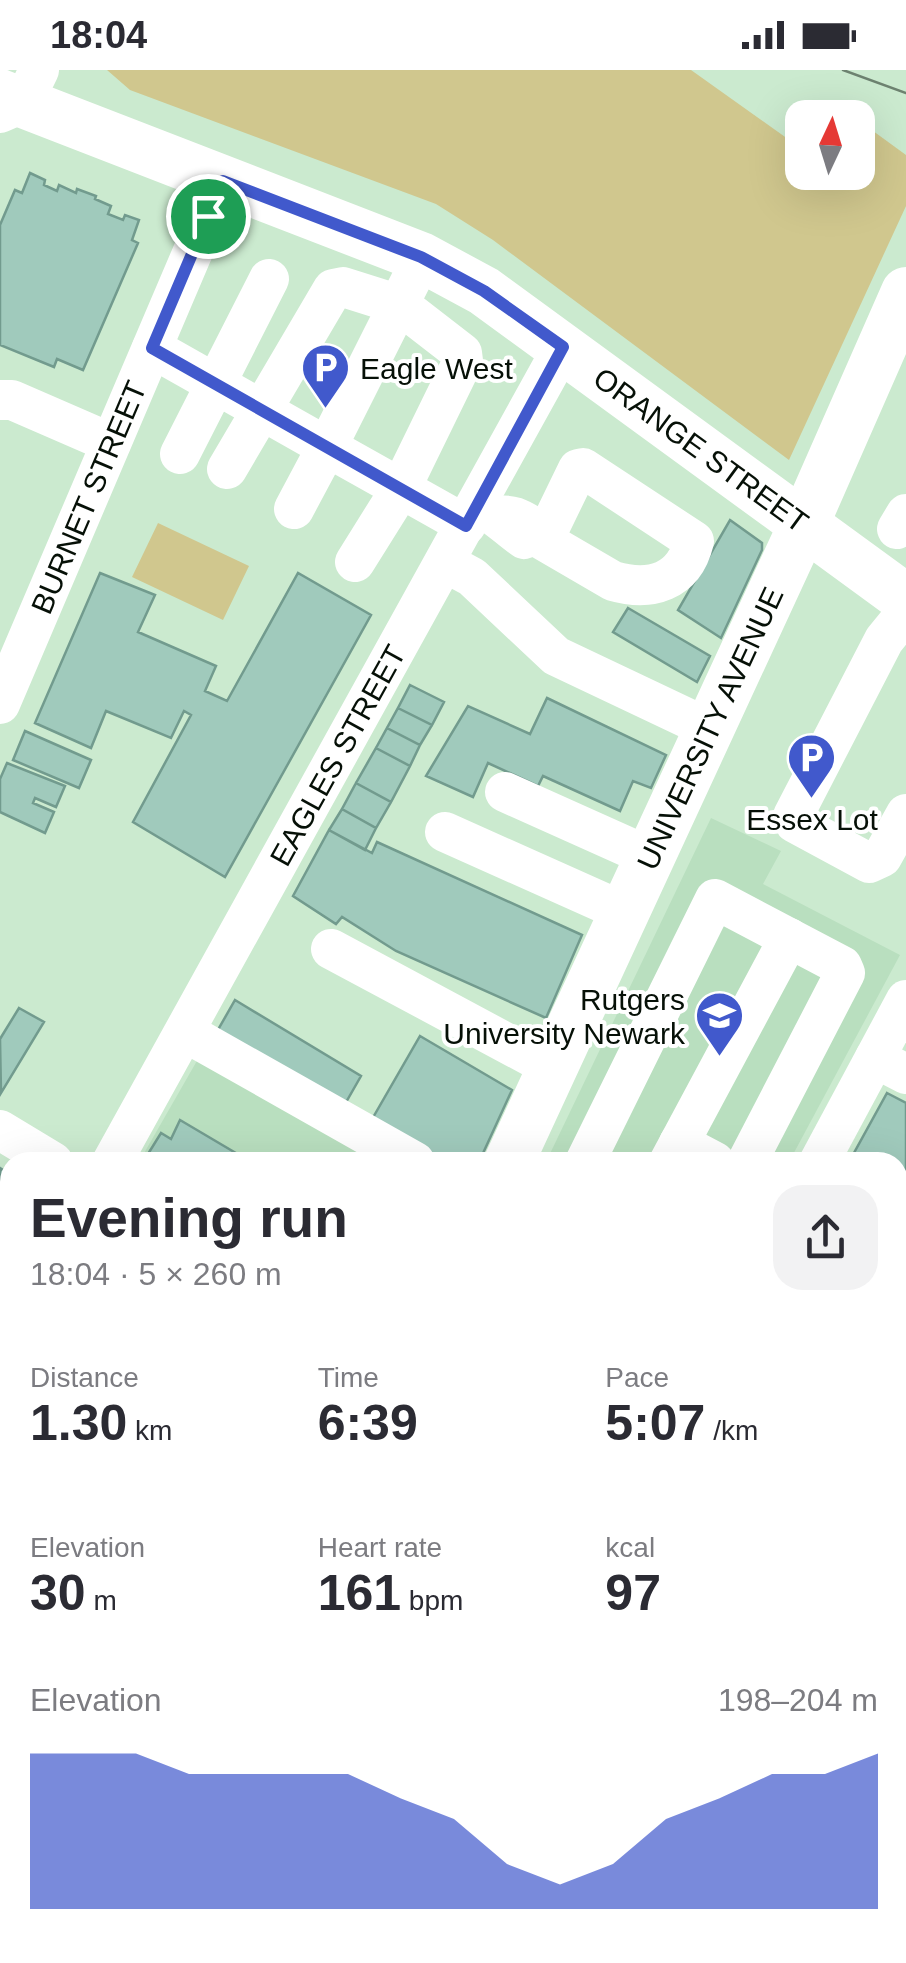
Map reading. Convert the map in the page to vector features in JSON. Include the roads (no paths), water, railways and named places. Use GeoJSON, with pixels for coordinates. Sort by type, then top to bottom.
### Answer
{"type":"FeatureCollection","features":[{"type":"Feature","properties":{"kind":"main road","name":"ORANGE STREET"},"geometry":{"type":"LineString","coordinates":[[15,95],[421,257],[484,291],[906,600]]}},
{"type":"Feature","properties":{"kind":"main road","name":"UNIVERSITY AVENUE"},"geometry":{"type":"LineString","coordinates":[[514,1152],[804,524],[906,292]]}},
{"type":"Feature","properties":{"kind":"street","name":"BURNET STREET"},"geometry":{"type":"LineString","coordinates":[[0,704],[223,181]]}},
{"type":"Feature","properties":{"kind":"street"},"geometry":{"type":"LineString","coordinates":[[294,509],[421,257]]}},
{"type":"Feature","properties":{"kind":"street"},"geometry":{"type":"LineString","coordinates":[[180,454],[269,280]]}},
{"type":"Feature","properties":{"kind":"street"},"geometry":{"type":"LineString","coordinates":[[227,469],[333,289],[343,288],[400,305],[462,353],[462,361],[400,490],[355,562]]}},
{"type":"Feature","properties":{"kind":"street","name":"EAGLES STREET"},"geometry":{"type":"LineString","coordinates":[[118,1152],[446,563],[480,515],[563,347]]}},
{"type":"Feature","properties":{"kind":"street"},"geometry":{"type":"LineString","coordinates":[[152,348],[400,490],[480,515],[524,538],[539,538]]}},
{"type":"Feature","properties":{"kind":"street"},"geometry":{"type":"LineString","coordinates":[[0,400],[12,400],[111,443]]}},
{"type":"Feature","properties":{"kind":"street"},"geometry":{"type":"LineString","coordinates":[[446,563],[472,577],[556,656],[710,729]]}},
{"type":"Feature","properties":{"kind":"street"},"geometry":{"type":"LineString","coordinates":[[906,613],[884,640],[793,816],[796,823],[870,863],[882,857],[906,814]]}},
{"type":"Feature","properties":{"kind":"street"},"geometry":{"type":"LineString","coordinates":[[505,792],[650,857]]}},
{"type":"Feature","properties":{"kind":"street"},"geometry":{"type":"LineString","coordinates":[[445,832],[624,912]]}},
{"type":"Feature","properties":{"kind":"street"},"geometry":{"type":"LineString","coordinates":[[590,1152],[716,898],[842,966],[846,976],[752,1152]]}},
{"type":"Feature","properties":{"kind":"street"},"geometry":{"type":"LineString","coordinates":[[675,1152],[789,938]]}},
{"type":"Feature","properties":{"kind":"street"},"geometry":{"type":"LineString","coordinates":[[332,950],[553,1068]]}},
{"type":"Feature","properties":{"kind":"street"},"geometry":{"type":"LineString","coordinates":[[826,1152],[890,1066],[906,1000]]}},
{"type":"Feature","properties":{"kind":"street"},"geometry":{"type":"LineString","coordinates":[[185,1032],[397,1152]]}},
{"type":"Feature","properties":{"kind":"street"},"geometry":{"type":"LineString","coordinates":[[0,1130],[36,1152]]}},
{"type":"Feature","properties":{"kind":"tram line"},"geometry":{"type":"LineString","coordinates":[[843,70],[906,93]]}},
{"type":"Feature","properties":{"kind":"place","name":"Eagle West"},"geometry":{"type":"Point","coordinates":[325,410]}},
{"type":"Feature","properties":{"kind":"place","name":"Essex Lot"},"geometry":{"type":"Point","coordinates":[812,800]}},
{"type":"Feature","properties":{"kind":"place","name":"Rutgers University Newark"},"geometry":{"type":"Point","coordinates":[720,1058]}}]}
